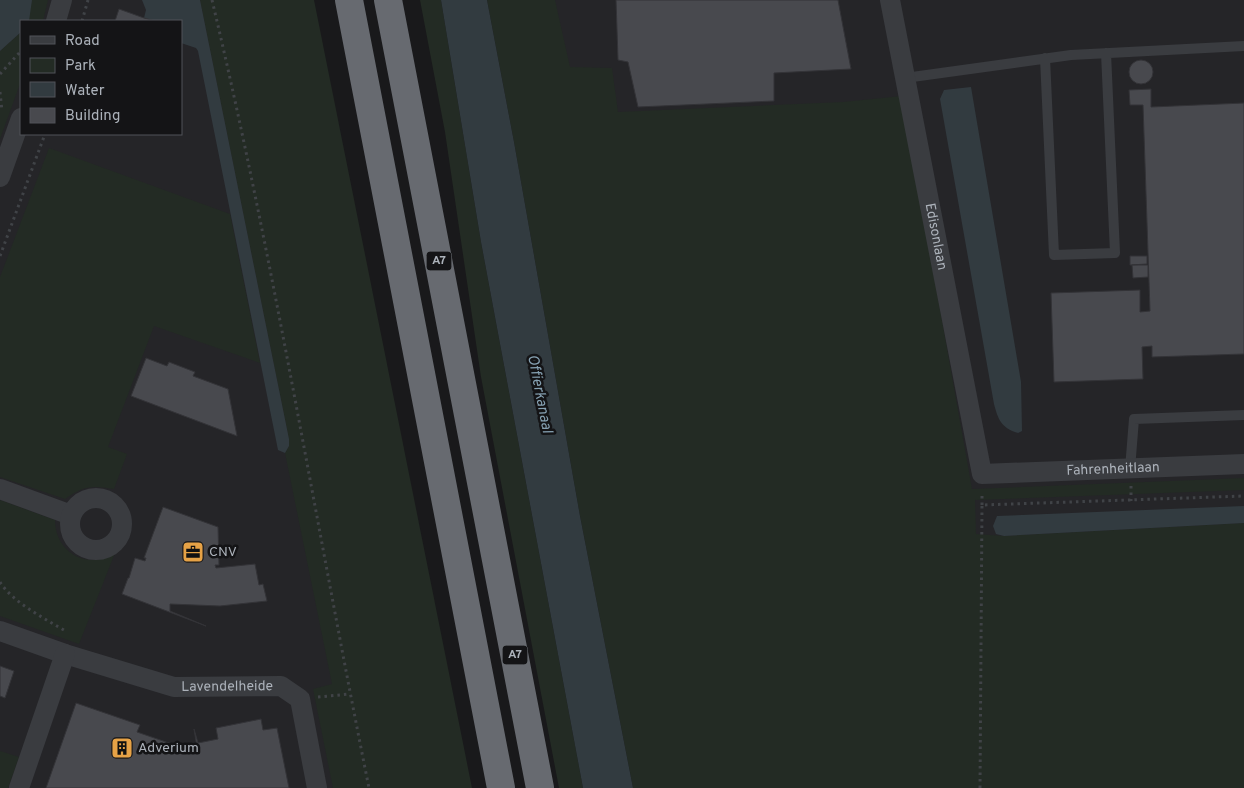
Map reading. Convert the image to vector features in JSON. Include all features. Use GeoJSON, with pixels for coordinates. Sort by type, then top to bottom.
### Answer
{"type":"FeatureCollection","features":[{"type":"Feature","properties":{"kind":"highway"},"geometry":{"type":"LineString","coordinates":[[349,0],[501,788]]}},
{"type":"Feature","properties":{"kind":"highway","name":"A7"},"geometry":{"type":"LineString","coordinates":[[388,0],[540,788]]}},
{"type":"Feature","properties":{"kind":"street"},"geometry":{"type":"LineString","coordinates":[[56,20],[62,0]]}},
{"type":"Feature","properties":{"kind":"street","name":"Edisonlaan"},"geometry":{"type":"LineString","coordinates":[[890,0],[982,474]]}},
{"type":"Feature","properties":{"kind":"street"},"geometry":{"type":"LineString","coordinates":[[0,177],[20,121]]}},
{"type":"Feature","properties":{"kind":"street","name":"Fahrenheitlaan"},"geometry":{"type":"LineString","coordinates":[[982,474],[1244,464]]}},
{"type":"Feature","properties":{"kind":"street"},"geometry":{"type":"LineString","coordinates":[[0,489],[71,514]]}},
{"type":"Feature","properties":{"kind":"street","name":"Lavendelheide"},"geometry":{"type":"LineString","coordinates":[[0,631],[65,654],[174,687],[281,686],[300,700]]}},
{"type":"Feature","properties":{"kind":"street"},"geometry":{"type":"LineString","coordinates":[[19,788],[65,654]]}},
{"type":"Feature","properties":{"kind":"street"},"geometry":{"type":"LineString","coordinates":[[300,700],[317,788]]}},
{"type":"Feature","properties":{"kind":"lane"},"geometry":{"type":"LineString","coordinates":[[904,78],[1045,58],[1244,46]]}},
{"type":"Feature","properties":{"kind":"lane"},"geometry":{"type":"LineString","coordinates":[[1045,58],[1054,255],[1115,253],[1106,53]]}},
{"type":"Feature","properties":{"kind":"lane"},"geometry":{"type":"LineString","coordinates":[[1130,468],[1134,419],[1244,415]]}},
{"type":"Feature","properties":{"kind":"path"},"geometry":{"type":"LineString","coordinates":[[82,20],[88,0]]}},
{"type":"Feature","properties":{"kind":"path"},"geometry":{"type":"LineString","coordinates":[[212,0],[272,270],[369,788]]}},
{"type":"Feature","properties":{"kind":"path"},"geometry":{"type":"LineString","coordinates":[[0,74],[20,52]]}},
{"type":"Feature","properties":{"kind":"path"},"geometry":{"type":"LineString","coordinates":[[0,256],[45,135]]}},
{"type":"Feature","properties":{"kind":"path"},"geometry":{"type":"LineString","coordinates":[[980,788],[982,505],[1244,496]]}},
{"type":"Feature","properties":{"kind":"path"},"geometry":{"type":"LineString","coordinates":[[0,582],[5,590],[75,637],[93,662]]}},
{"type":"Feature","properties":{"kind":"path"},"geometry":{"type":"LineString","coordinates":[[300,700],[350,694]]}},
{"type":"Feature","properties":{"kind":"shaded area"},"geometry":{"type":"Polygon","coordinates":[[[0,0],[270,0],[427,788],[0,788],[0,0]]]}},
{"type":"Feature","properties":{"kind":"shaded area"},"geometry":{"type":"Polygon","coordinates":[[[510,0],[1244,0],[1244,544],[623,576],[510,0]]]}},
{"type":"Feature","properties":{"kind":"green space"},"geometry":{"type":"Polygon","coordinates":[[[32,0],[48,0],[43,20],[28,20],[32,0]]]}},
{"type":"Feature","properties":{"kind":"green space"},"geometry":{"type":"Polygon","coordinates":[[[200,0],[314,0],[472,788],[333,788],[313,689],[332,684],[285,453],[289,446],[289,439],[200,0]]]}},
{"type":"Feature","properties":{"kind":"green space"},"geometry":{"type":"Polygon","coordinates":[[[420,0],[441,0],[481,242],[583,788],[559,788],[481,377],[445,132],[420,0]]]}},
{"type":"Feature","properties":{"kind":"green space"},"geometry":{"type":"Polygon","coordinates":[[[487,0],[555,0],[570,67],[612,68],[618,112],[843,102],[902,96],[972,489],[1244,478],[1244,490],[975,500],[976,534],[1004,536],[1244,523],[1244,788],[633,788],[580,516],[487,0]]]}},
{"type":"Feature","properties":{"kind":"green space"},"geometry":{"type":"Polygon","coordinates":[[[20,33],[20,84],[0,139],[0,51],[20,33]]]}},
{"type":"Feature","properties":{"kind":"green space"},"geometry":{"type":"Polygon","coordinates":[[[49,148],[230,214],[260,363],[154,326],[108,447],[127,454],[114,489],[99,487],[82,489],[65,499],[0,477],[0,277],[49,148]]]}},
{"type":"Feature","properties":{"kind":"green space"},"geometry":{"type":"Polygon","coordinates":[[[0,500],[55,520],[56,531],[60,541],[74,555],[94,560],[115,553],[79,644],[0,616],[0,500]]]}},
{"type":"Feature","properties":{"kind":"green space"},"geometry":{"type":"Polygon","coordinates":[[[0,751],[19,757],[8,788],[0,788],[0,751]]]}},
{"type":"Feature","properties":{"kind":"water"},"geometry":{"type":"Polygon","coordinates":[[[0,0],[32,0],[29,20],[20,20],[20,33],[0,51],[0,0]]]}},
{"type":"Feature","properties":{"kind":"water"},"geometry":{"type":"Polygon","coordinates":[[[142,0],[200,0],[289,439],[289,446],[285,453],[278,450],[198,51],[196,48],[182,43],[182,20],[151,20],[144,18],[146,10],[142,0]]]}},
{"type":"Feature","properties":{"kind":"water","name":"Offierkanaal"},"geometry":{"type":"Polygon","coordinates":[[[441,0],[487,0],[580,516],[633,788],[583,788],[481,242],[441,0]]]}},
{"type":"Feature","properties":{"kind":"water"},"geometry":{"type":"Polygon","coordinates":[[[971,87],[1021,382],[1022,431],[1018,433],[1004,426],[994,404],[940,99],[944,90],[971,87]]]}},
{"type":"Feature","properties":{"kind":"water"},"geometry":{"type":"Polygon","coordinates":[[[1244,506],[1244,523],[1004,536],[996,534],[993,526],[997,516],[1244,506]]]}},
{"type":"Feature","properties":{"kind":"building"},"geometry":{"type":"Polygon","coordinates":[[[616,0],[838,0],[851,69],[774,73],[774,101],[638,107],[628,62],[618,60],[616,0]]]}},
{"type":"Feature","properties":{"kind":"building"},"geometry":{"type":"Polygon","coordinates":[[[119,9],[151,20],[115,20],[119,9]]]}},
{"type":"Feature","properties":{"kind":"building"},"geometry":{"type":"Polygon","coordinates":[[[1141,60],[1149,64],[1153,72],[1149,80],[1141,84],[1133,80],[1129,72],[1133,64],[1141,60]]]}},
{"type":"Feature","properties":{"kind":"building"},"geometry":{"type":"Polygon","coordinates":[[[1151,89],[1151,107],[1244,103],[1244,354],[1152,357],[1152,346],[1142,347],[1143,379],[1054,382],[1051,293],[1140,290],[1140,312],[1150,311],[1143,105],[1130,105],[1129,90],[1151,89]]]}},
{"type":"Feature","properties":{"kind":"building"},"geometry":{"type":"Polygon","coordinates":[[[1130,256],[1147,256],[1147,264],[1130,265],[1130,256]]]}},
{"type":"Feature","properties":{"kind":"building"},"geometry":{"type":"Polygon","coordinates":[[[1132,265],[1148,265],[1148,277],[1133,278],[1132,265]]]}},
{"type":"Feature","properties":{"kind":"building"},"geometry":{"type":"Polygon","coordinates":[[[146,358],[167,366],[169,362],[195,372],[193,376],[228,389],[237,436],[131,396],[146,358]]]}},
{"type":"Feature","properties":{"kind":"building"},"geometry":{"type":"Polygon","coordinates":[[[163,507],[218,527],[219,565],[215,565],[216,568],[255,564],[259,585],[263,584],[267,601],[220,606],[170,604],[170,611],[206,626],[122,594],[135,558],[145,561],[146,558],[144,558],[163,507]]]}},
{"type":"Feature","properties":{"kind":"building"},"geometry":{"type":"Polygon","coordinates":[[[0,666],[14,671],[5,698],[0,696],[0,666]]]}},
{"type":"Feature","properties":{"kind":"building","name":"Adverium"},"geometry":{"type":"Polygon","coordinates":[[[76,703],[140,725],[137,732],[198,753],[194,729],[198,743],[218,739],[216,728],[261,719],[263,730],[277,728],[289,788],[46,788],[76,703]]]}},
{"type":"Feature","properties":{"kind":"place","name":"CNV"},"geometry":{"type":"Point","coordinates":[193,552]}},
{"type":"Feature","properties":{"kind":"place","name":"Adverium"},"geometry":{"type":"Point","coordinates":[122,748]}}]}
